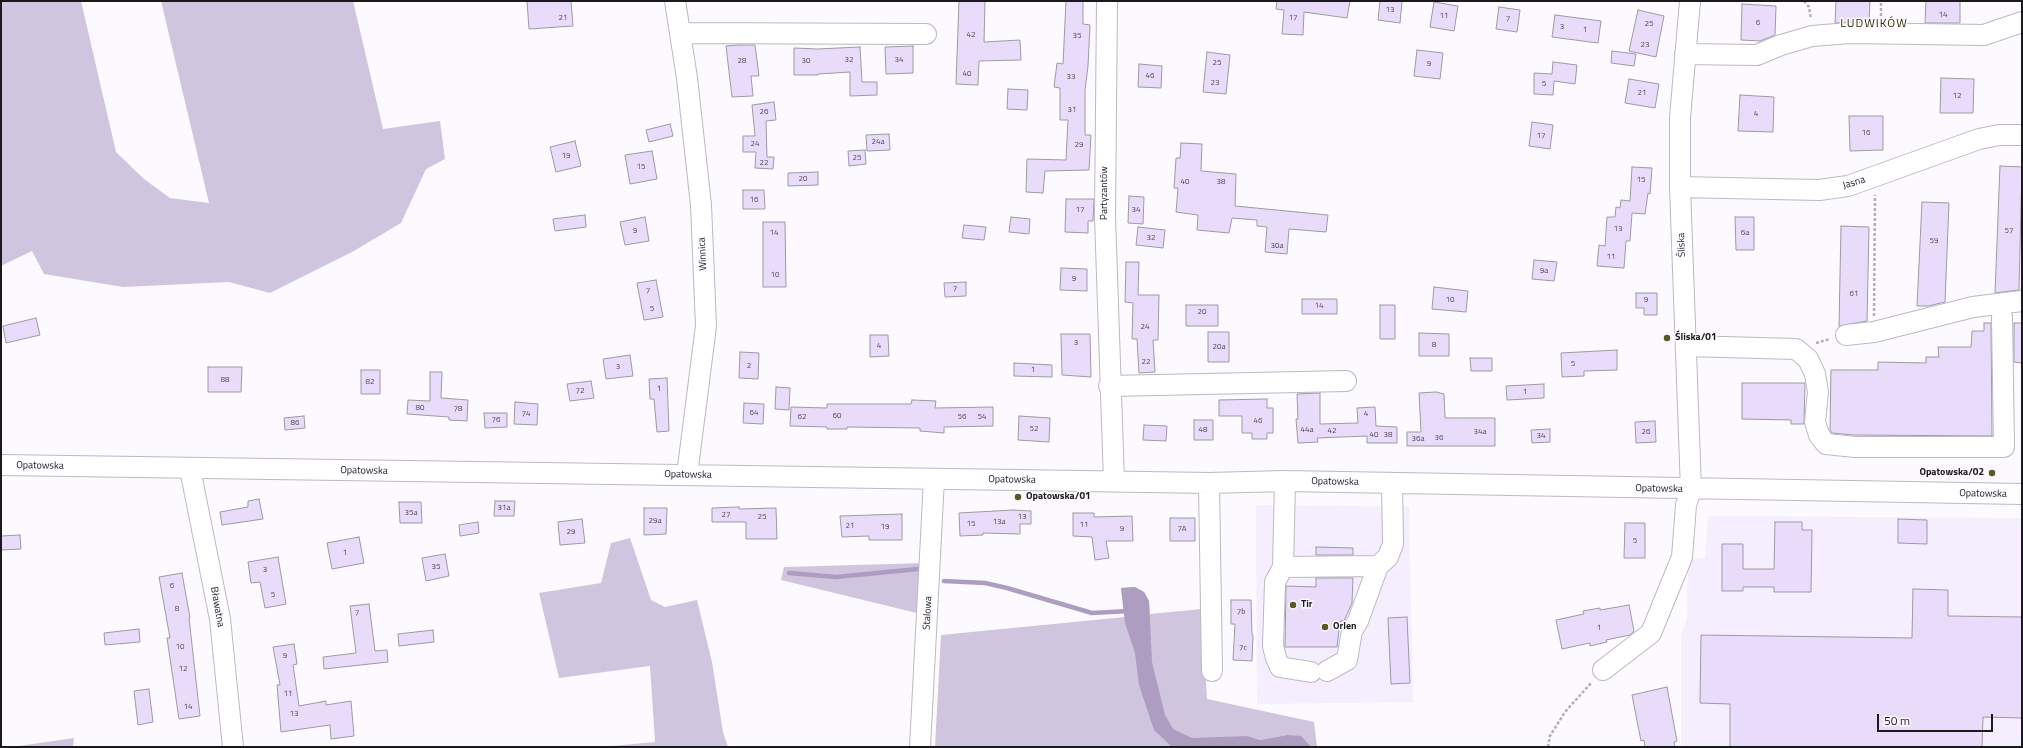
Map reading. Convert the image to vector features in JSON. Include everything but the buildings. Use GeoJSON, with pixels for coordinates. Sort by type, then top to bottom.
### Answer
{"type":"FeatureCollection","features":[{"type":"Feature","properties":{"kind":"street","name":"Winnica"},"geometry":{"type":"LineString","coordinates":[[675,1],[687,78],[700,205],[706,326],[687,475]]}},
{"type":"Feature","properties":{"kind":"street","name":"Partyzantów"},"geometry":{"type":"LineString","coordinates":[[1107,1],[1105,217],[1109,386],[1114,481]]}},
{"type":"Feature","properties":{"kind":"street","name":"Śliska"},"geometry":{"type":"LineString","coordinates":[[1603,670],[1651,633],[1682,557],[1686,505],[1691,490],[1680,187],[1680,118],[1690,1]]}},
{"type":"Feature","properties":{"kind":"street"},"geometry":{"type":"LineString","coordinates":[[1685,54],[1757,55],[1781,45],[1812,36],[1850,33],[1984,35],[2022,22]]}},
{"type":"Feature","properties":{"kind":"street"},"geometry":{"type":"LineString","coordinates":[[680,33],[926,34]]}},
{"type":"Feature","properties":{"kind":"street","name":"Jasna"},"geometry":{"type":"LineString","coordinates":[[1680,187],[1819,190],[1848,186],[1979,139],[1999,135],[2022,135]]}},
{"type":"Feature","properties":{"kind":"street"},"geometry":{"type":"LineString","coordinates":[[1846,335],[1874,332],[1973,308],[2022,301]]}},
{"type":"Feature","properties":{"kind":"street"},"geometry":{"type":"LineString","coordinates":[[1686,346],[1796,349],[1808,359],[1816,374],[1818,392],[1815,422],[1819,435],[1826,444],[1855,447],[2004,447],[2002,317]]}},
{"type":"Feature","properties":{"kind":"street"},"geometry":{"type":"LineString","coordinates":[[1109,386],[1346,381]]}},
{"type":"Feature","properties":{"kind":"street","name":"Opatowska"},"geometry":{"type":"LineString","coordinates":[[1,465],[1208,483],[1285,481],[1691,490],[2022,494]]}},
{"type":"Feature","properties":{"kind":"street","name":"Bławatna"},"geometry":{"type":"LineString","coordinates":[[190,469],[220,619],[233,747]]}},
{"type":"Feature","properties":{"kind":"street","name":"Stalowa"},"geometry":{"type":"LineString","coordinates":[[920,747],[934,479]]}},
{"type":"Feature","properties":{"kind":"street"},"geometry":{"type":"LineString","coordinates":[[1285,481],[1283,567],[1275,582],[1273,646],[1280,667],[1319,672],[1347,660],[1352,631],[1358,621],[1378,566],[1388,557],[1393,544],[1392,483]]}},
{"type":"Feature","properties":{"kind":"street"},"geometry":{"type":"LineString","coordinates":[[1208,483],[1212,672]]}},
{"type":"Feature","properties":{"kind":"street"},"geometry":{"type":"LineString","coordinates":[[1283,567],[1378,566]]}},
{"type":"Feature","properties":{"kind":"path"},"geometry":{"type":"LineString","coordinates":[[1874,332],[1875,176]]}},
{"type":"Feature","properties":{"kind":"path"},"geometry":{"type":"LineString","coordinates":[[1796,349],[1846,335]]}},
{"type":"Feature","properties":{"kind":"path"},"geometry":{"type":"LineString","coordinates":[[1548,747],[1550,736],[1565,712],[1603,670]]}},
{"type":"Feature","properties":{"kind":"shaded area"},"geometry":{"type":"Polygon","coordinates":[[[1,1],[81,1],[116,152],[144,179],[170,198],[209,203],[161,1],[353,1],[383,129],[440,121],[445,159],[426,169],[401,223],[352,252],[270,293],[229,282],[123,287],[44,274],[32,251],[1,266],[1,1]]]}},
{"type":"Feature","properties":{"kind":"shaded area","name":"Orlen"},"geometry":{"type":"Polygon","coordinates":[[[1256,505],[1409,507],[1413,702],[1257,704],[1256,505]]]}},
{"type":"Feature","properties":{"kind":"shaded area"},"geometry":{"type":"Polygon","coordinates":[[[1708,516],[2022,518],[2022,747],[1681,747],[1681,635],[1687,618],[1688,559],[1705,558],[1708,516]]]}},
{"type":"Feature","properties":{"kind":"shaded area"},"geometry":{"type":"Polygon","coordinates":[[[630,538],[651,600],[665,607],[697,600],[712,662],[723,732],[728,747],[602,747],[655,742],[650,666],[559,678],[539,593],[601,583],[611,543],[630,538]]]}},
{"type":"Feature","properties":{"kind":"shaded area"},"geometry":{"type":"Polygon","coordinates":[[[926,563],[921,614],[781,580],[784,567],[926,563]]]}},
{"type":"Feature","properties":{"kind":"shaded area"},"geometry":{"type":"Polygon","coordinates":[[[1135,587],[1144,592],[1149,601],[1150,614],[1202,609],[1207,699],[1314,722],[1317,747],[1307,747],[1287,735],[1260,740],[1248,736],[1195,747],[935,747],[941,635],[1125,617],[1121,588],[1135,587]]]}},
{"type":"Feature","properties":{"kind":"shaded area"},"geometry":{"type":"Polygon","coordinates":[[[1135,587],[1144,592],[1149,601],[1152,662],[1165,715],[1173,729],[1192,738],[1248,736],[1260,740],[1287,735],[1301,736],[1311,747],[1172,747],[1154,730],[1139,685],[1135,653],[1125,623],[1121,588],[1135,587]]]}},
{"type":"Feature","properties":{"kind":"shaded area"},"geometry":{"type":"Polygon","coordinates":[[[74,738],[73,747],[12,747],[74,738]]]}},
{"type":"Feature","properties":{"kind":"waterway"},"geometry":{"type":"LineString","coordinates":[[789,573],[836,577],[918,569]]}},
{"type":"Feature","properties":{"kind":"waterway"},"geometry":{"type":"LineString","coordinates":[[944,581],[985,583],[1092,613],[1129,611]]}},
{"type":"Feature","properties":{"kind":"place","name":"Śliska/01"},"geometry":{"type":"Point","coordinates":[1667,338]}},
{"type":"Feature","properties":{"kind":"place","name":"Opatowska/02"},"geometry":{"type":"Point","coordinates":[1992,473]}},
{"type":"Feature","properties":{"kind":"place","name":"Opatowska/01"},"geometry":{"type":"Point","coordinates":[1018,497]}},
{"type":"Feature","properties":{"kind":"place","name":"Tir"},"geometry":{"type":"Point","coordinates":[1293,605]}},
{"type":"Feature","properties":{"kind":"place","name":"Orlen"},"geometry":{"type":"Point","coordinates":[1325,627]}},
{"type":"Feature","properties":{"kind":"district","name":"LUDWIKÓW"},"geometry":{"type":"Point","coordinates":[1874,24]}}]}
